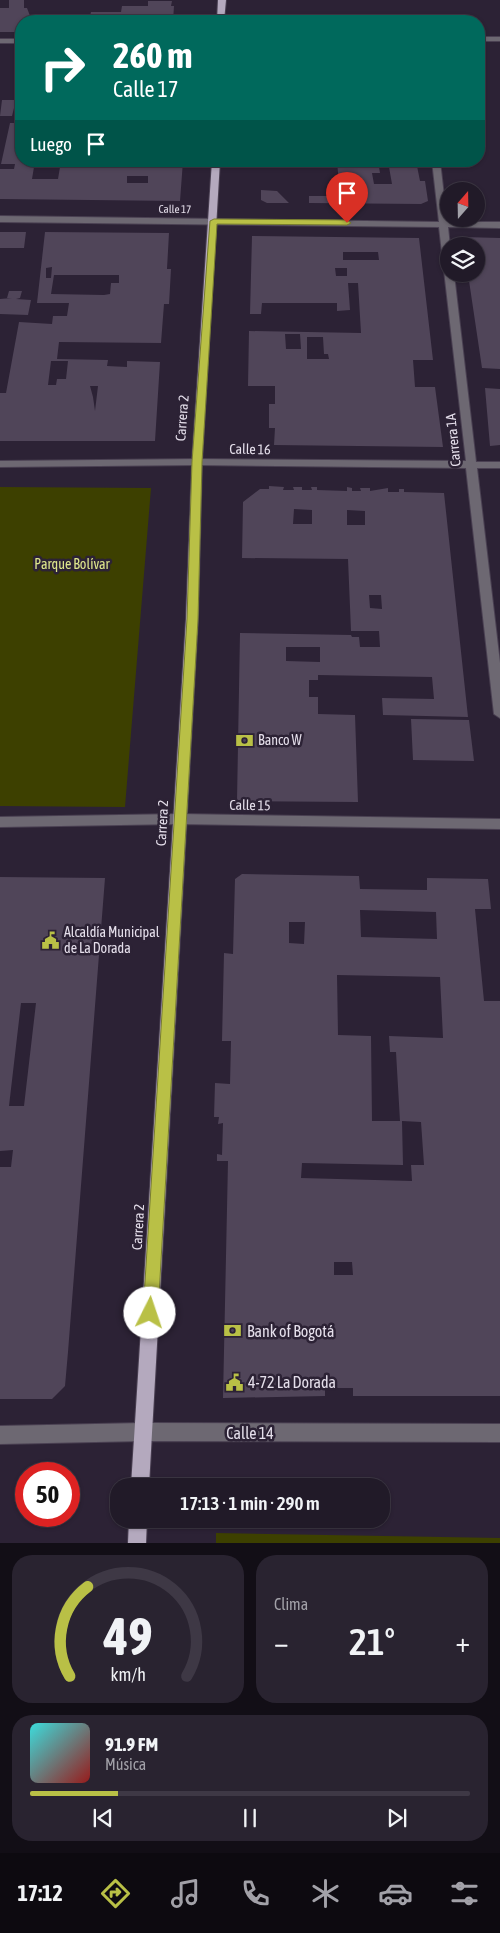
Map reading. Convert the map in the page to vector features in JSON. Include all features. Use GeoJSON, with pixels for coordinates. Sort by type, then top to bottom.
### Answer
{"type":"FeatureCollection","features":[{"type":"Feature","properties":{"kind":"main road"},"geometry":{"type":"LineString","coordinates":[[221,15],[222,0]]}},
{"type":"Feature","properties":{"kind":"main road","name":"Carrera 2"},"geometry":{"type":"LineString","coordinates":[[140,1478],[192,619],[197,462],[214,221],[216,167]]}},
{"type":"Feature","properties":{"kind":"main road"},"geometry":{"type":"LineString","coordinates":[[137,1543],[138,1528]]}},
{"type":"Feature","properties":{"kind":"street"},"geometry":{"type":"LineString","coordinates":[[485,39],[500,39]]}},
{"type":"Feature","properties":{"kind":"street"},"geometry":{"type":"LineString","coordinates":[[0,41],[15,41]]}},
{"type":"Feature","properties":{"kind":"street","name":"Carrera 1A"},"geometry":{"type":"LineString","coordinates":[[437,167],[440,197]]}},
{"type":"Feature","properties":{"kind":"street","name":"Calle 17"},"geometry":{"type":"LineString","coordinates":[[0,219],[440,224]]}},
{"type":"Feature","properties":{"kind":"street","name":"Calle 17"},"geometry":{"type":"LineString","coordinates":[[485,225],[500,225]]}},
{"type":"Feature","properties":{"kind":"street","name":"Carrera 1A"},"geometry":{"type":"LineString","coordinates":[[443,228],[500,714]]}},
{"type":"Feature","properties":{"kind":"street","name":"Calle 16"},"geometry":{"type":"LineString","coordinates":[[0,464],[197,462],[500,465]]}},
{"type":"Feature","properties":{"kind":"street","name":"Calle 15"},"geometry":{"type":"LineString","coordinates":[[0,822],[180,819],[500,824]]}},
{"type":"Feature","properties":{"kind":"street","name":"Calle 14"},"geometry":{"type":"LineString","coordinates":[[0,1436],[143,1432],[500,1434]]}},
{"type":"Feature","properties":{"kind":"green space","name":"Parque Bolívar"},"geometry":{"type":"Polygon","coordinates":[[[0,487],[151,488],[125,807],[0,806],[0,487]]]}},
{"type":"Feature","properties":{"kind":"green space"},"geometry":{"type":"Polygon","coordinates":[[[216,1533],[500,1538],[500,1543],[216,1543],[216,1533]]]}},
{"type":"Feature","properties":{"kind":"building"},"geometry":{"type":"Polygon","coordinates":[[[9,0],[24,0],[24,8],[27,8],[30,15],[15,15],[15,32],[0,32],[0,8],[9,8],[9,0]]]}},
{"type":"Feature","properties":{"kind":"building"},"geometry":{"type":"Polygon","coordinates":[[[148,1],[172,1],[173,15],[90,15],[91,12],[121,12],[122,6],[148,6],[148,1]]]}},
{"type":"Feature","properties":{"kind":"building"},"geometry":{"type":"Polygon","coordinates":[[[2,100],[15,100],[12,116],[0,116],[2,100]]]}},
{"type":"Feature","properties":{"kind":"building"},"geometry":{"type":"Polygon","coordinates":[[[10,123],[15,123],[15,164],[1,164],[10,123]]]}},
{"type":"Feature","properties":{"kind":"building"},"geometry":{"type":"Polygon","coordinates":[[[15,164],[15,167],[34,167],[32,179],[58,179],[60,167],[183,167],[180,201],[0,199],[0,169],[14,169],[15,164]],[[127,176],[127,183],[148,183],[148,176],[127,176]]]}},
{"type":"Feature","properties":{"kind":"building"},"geometry":{"type":"Polygon","coordinates":[[[338,167],[379,167],[380,173],[372,173],[374,184],[392,184],[389,167],[417,167],[420,181],[425,181],[428,201],[421,204],[309,203],[309,196],[340,196],[338,167]]]}},
{"type":"Feature","properties":{"kind":"building"},"geometry":{"type":"Polygon","coordinates":[[[261,190],[277,191],[289,203],[267,203],[261,200],[261,190]]]}},
{"type":"Feature","properties":{"kind":"building"},"geometry":{"type":"Polygon","coordinates":[[[0,232],[26,232],[24,248],[0,248],[0,232]]]}},
{"type":"Feature","properties":{"kind":"building"},"geometry":{"type":"Polygon","coordinates":[[[45,232],[169,233],[167,269],[171,269],[169,304],[164,304],[161,343],[59,342],[57,359],[108,360],[107,366],[127,367],[127,361],[160,362],[155,441],[0,441],[0,393],[6,393],[19,322],[52,324],[53,316],[67,316],[69,303],[37,303],[45,232]],[[52,267],[46,268],[46,278],[51,278],[52,267]],[[54,275],[51,294],[110,294],[111,283],[119,283],[119,275],[54,275]],[[51,361],[48,385],[56,385],[57,379],[66,379],[68,361],[51,361]],[[90,386],[95,411],[98,386],[90,386]]]}},
{"type":"Feature","properties":{"kind":"building"},"geometry":{"type":"Polygon","coordinates":[[[252,236],[419,238],[433,360],[413,360],[415,387],[435,387],[443,447],[274,445],[275,428],[269,428],[269,404],[275,404],[275,386],[248,386],[249,331],[361,333],[358,283],[348,283],[350,310],[337,311],[337,303],[262,303],[261,314],[250,314],[252,236]],[[343,252],[343,260],[379,260],[378,252],[343,252]],[[335,268],[336,276],[347,276],[347,268],[335,268]],[[285,334],[286,349],[301,349],[300,334],[285,334]],[[307,337],[307,359],[329,359],[328,354],[324,354],[323,337],[307,337]]]}},
{"type":"Feature","properties":{"kind":"building"},"geometry":{"type":"Polygon","coordinates":[[[485,238],[500,238],[500,369],[482,368],[469,282],[485,282],[485,238]]]}},
{"type":"Feature","properties":{"kind":"building"},"geometry":{"type":"Polygon","coordinates":[[[9,291],[22,291],[20,298],[16,299],[31,300],[28,315],[0,314],[0,299],[12,298],[7,298],[9,291]]]}},
{"type":"Feature","properties":{"kind":"building"},"geometry":{"type":"Polygon","coordinates":[[[485,388],[500,389],[500,445],[490,446],[485,388]]]}},
{"type":"Feature","properties":{"kind":"building"},"geometry":{"type":"Polygon","coordinates":[[[269,486],[284,487],[283,490],[294,490],[293,487],[302,487],[302,490],[312,490],[311,487],[317,487],[317,490],[347,491],[347,487],[352,488],[352,491],[361,491],[360,488],[370,488],[370,491],[388,488],[388,492],[399,492],[399,489],[404,489],[404,492],[444,493],[468,717],[383,715],[382,698],[434,699],[432,677],[318,675],[318,680],[309,680],[309,697],[318,697],[318,714],[355,715],[358,802],[237,801],[240,633],[351,635],[352,637],[359,637],[360,647],[380,647],[379,631],[351,631],[348,559],[242,558],[243,502],[260,489],[269,489],[269,486]],[[294,509],[293,524],[312,524],[312,510],[294,509]],[[347,510],[347,525],[365,525],[365,511],[347,510]],[[369,595],[370,608],[382,609],[381,595],[369,595]],[[286,647],[286,661],[320,662],[320,647],[286,647]]]}},
{"type":"Feature","properties":{"kind":"building"},"geometry":{"type":"Polygon","coordinates":[[[411,719],[469,720],[474,761],[413,760],[411,719]]]}},
{"type":"Feature","properties":{"kind":"building"},"geometry":{"type":"Polygon","coordinates":[[[242,874],[359,876],[360,889],[427,890],[427,878],[488,879],[491,909],[475,909],[484,1001],[500,1001],[500,1396],[353,1396],[353,1388],[325,1388],[325,1396],[223,1398],[228,1161],[217,1161],[217,1154],[222,1155],[223,1123],[218,1124],[219,1117],[214,1117],[215,1083],[230,1084],[231,1041],[222,1041],[224,953],[233,954],[235,879],[242,874]],[[360,910],[361,937],[437,939],[436,912],[360,910]],[[289,922],[289,943],[304,944],[305,922],[289,922]],[[337,975],[338,1035],[371,1036],[372,1121],[400,1121],[396,1052],[390,1052],[389,1036],[443,1038],[440,977],[337,975]],[[402,1121],[403,1165],[302,1163],[301,1178],[412,1181],[411,1165],[424,1165],[421,1122],[402,1121]],[[334,1262],[334,1275],[353,1275],[352,1262],[334,1262]]]}},
{"type":"Feature","properties":{"kind":"building"},"geometry":{"type":"Polygon","coordinates":[[[0,877],[105,878],[65,1386],[52,1399],[0,1399],[0,1167],[11,1167],[13,1150],[0,1151],[0,877]],[[21,1003],[9,1106],[24,1106],[36,1003],[21,1003]]]}},
{"type":"Feature","properties":{"kind":"place","name":"Banco W"},"geometry":{"type":"Point","coordinates":[244,740]}},
{"type":"Feature","properties":{"kind":"place","name":"Alcaldía Municipal de La Dorada"},"geometry":{"type":"Point","coordinates":[50,940]}},
{"type":"Feature","properties":{"kind":"place","name":"Bank of Bogotá"},"geometry":{"type":"Point","coordinates":[233,1331]}},
{"type":"Feature","properties":{"kind":"place","name":"4-72 La Dorada"},"geometry":{"type":"Point","coordinates":[234,1382]}},
{"type":"Feature","properties":{"kind":"route"},"geometry":{"type":"LineString","coordinates":[[150,1313],[192,619],[197,462],[214,221],[347,223]]}}]}
